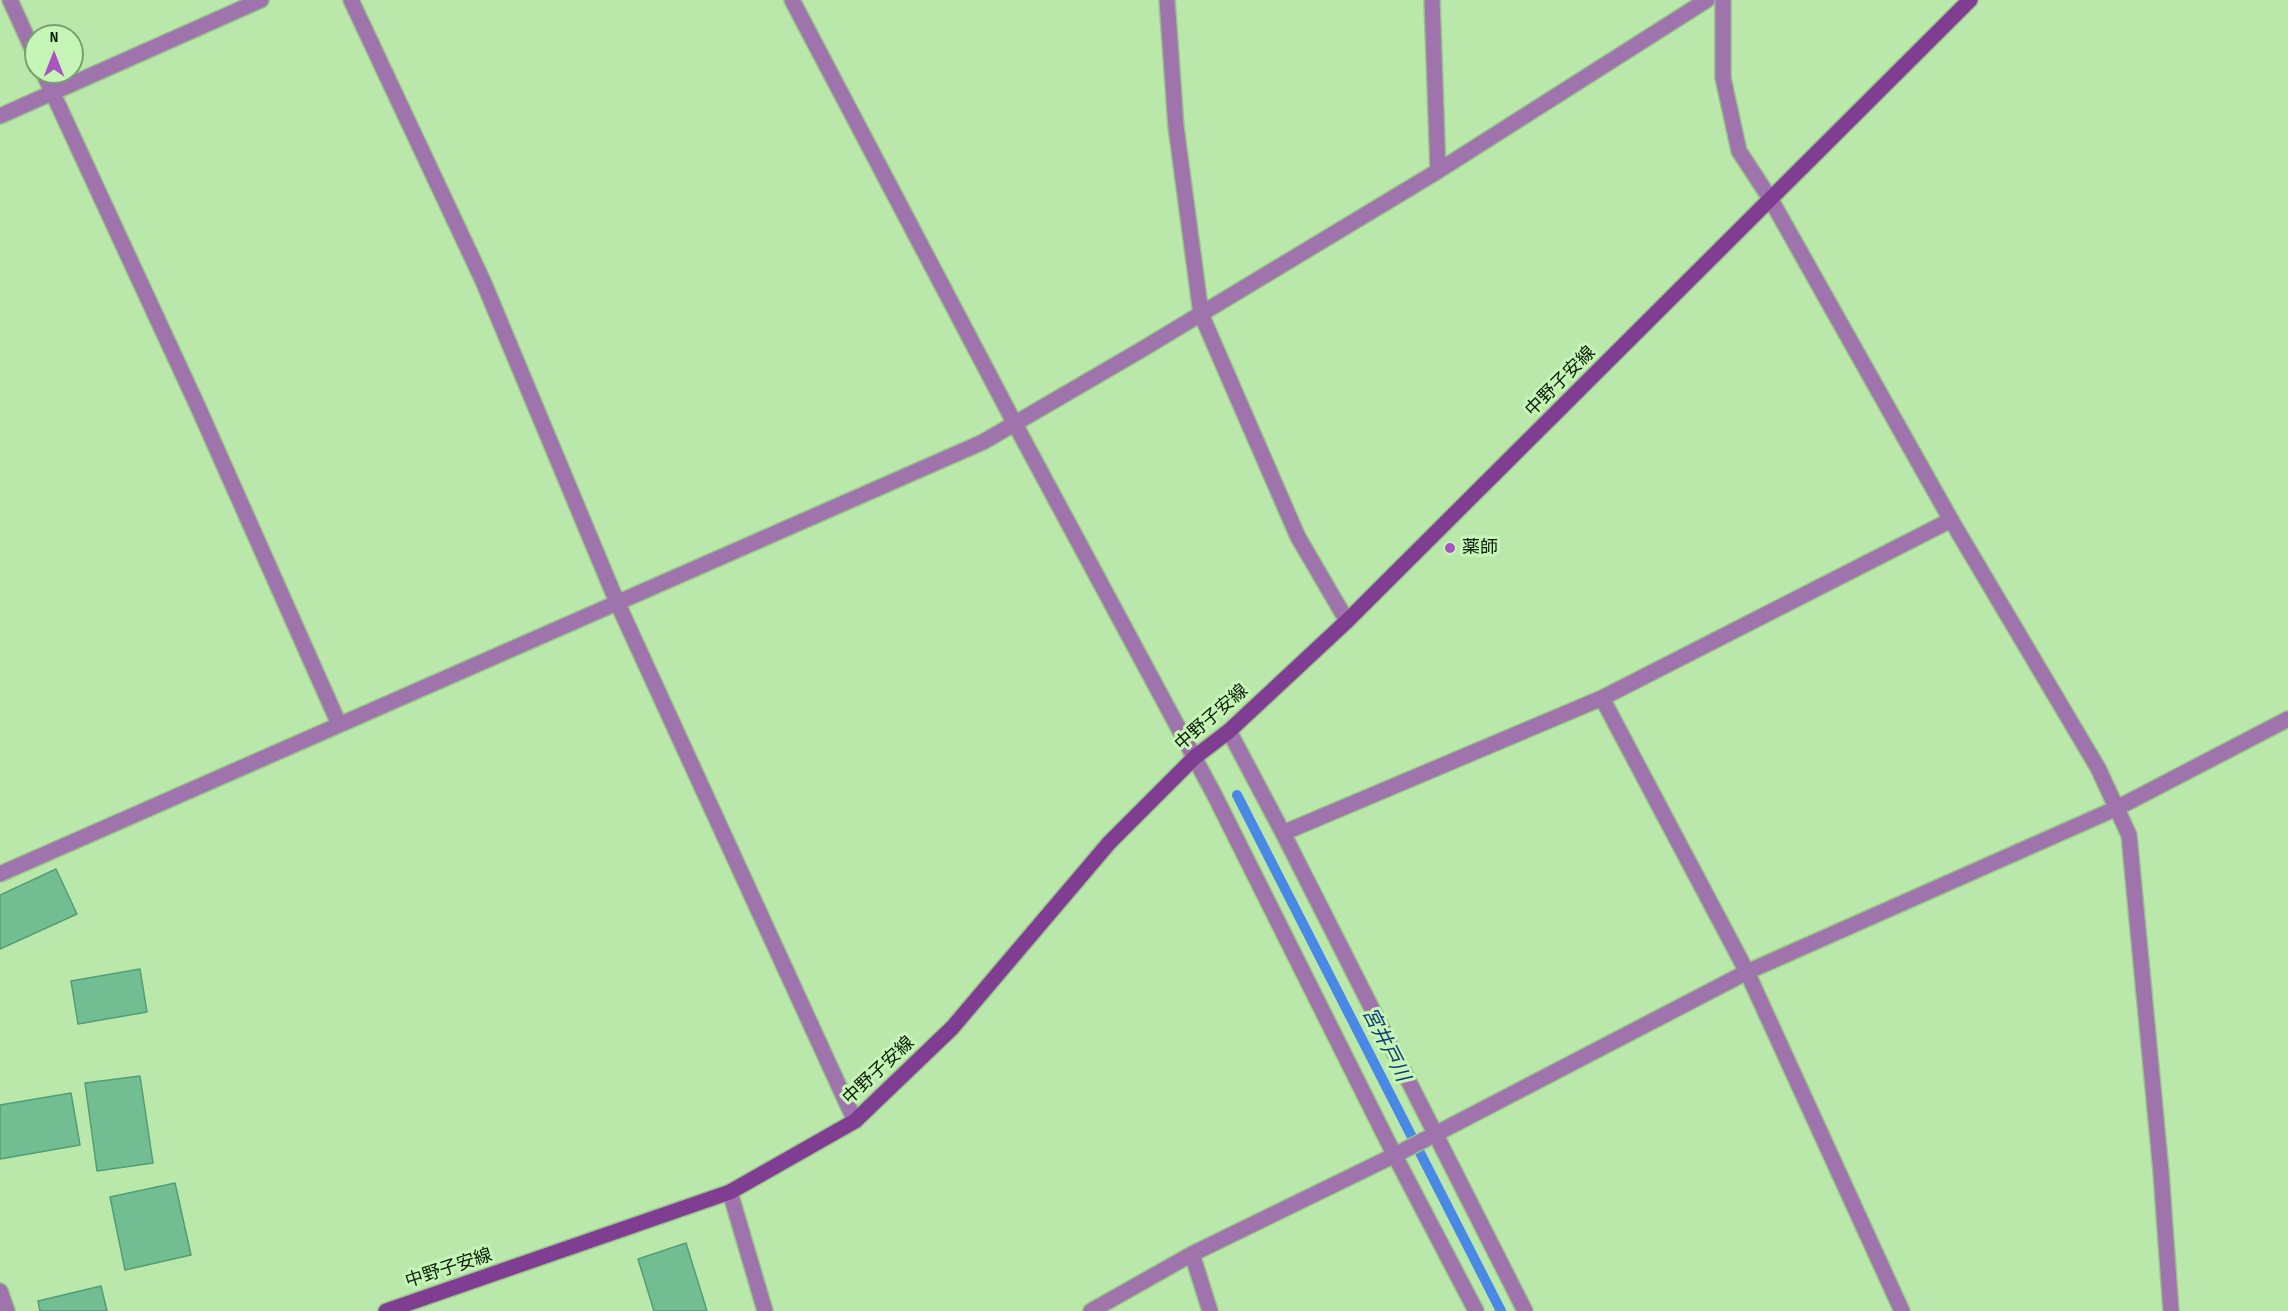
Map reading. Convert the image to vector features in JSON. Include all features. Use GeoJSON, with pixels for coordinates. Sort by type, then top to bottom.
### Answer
{"type":"FeatureCollection","features":[{"type":"Feature","properties":{"kind":"main road","name":"中野子安線"},"geometry":{"type":"LineString","coordinates":[[386,1311],[730,1192],[855,1121],[952,1028],[1109,843],[1195,757],[1229,730],[1347,621],[1970,0]]}},
{"type":"Feature","properties":{"kind":"street"},"geometry":{"type":"LineString","coordinates":[[10,0],[24,31]]}},
{"type":"Feature","properties":{"kind":"street"},"geometry":{"type":"LineString","coordinates":[[0,116],[261,0]]}},
{"type":"Feature","properties":{"kind":"street"},"geometry":{"type":"LineString","coordinates":[[351,0],[483,281],[617,602],[855,1121]]}},
{"type":"Feature","properties":{"kind":"street"},"geometry":{"type":"LineString","coordinates":[[792,0],[1015,424],[1195,757],[1476,1311]]}},
{"type":"Feature","properties":{"kind":"street"},"geometry":{"type":"LineString","coordinates":[[1167,0],[1176,127],[1202,314],[1298,537],[1347,621]]}},
{"type":"Feature","properties":{"kind":"street"},"geometry":{"type":"LineString","coordinates":[[1431,0],[1438,171]]}},
{"type":"Feature","properties":{"kind":"street"},"geometry":{"type":"LineString","coordinates":[[0,874],[983,442],[1202,314],[1438,171],[1707,0]]}},
{"type":"Feature","properties":{"kind":"street"},"geometry":{"type":"LineString","coordinates":[[1723,0],[1723,78],[1739,152],[1771,200],[1951,520],[2098,768],[2129,835],[2161,1172],[2171,1311]]}},
{"type":"Feature","properties":{"kind":"street"},"geometry":{"type":"LineString","coordinates":[[48,84],[198,407],[339,724]]}},
{"type":"Feature","properties":{"kind":"street"},"geometry":{"type":"LineString","coordinates":[[1283,833],[1602,698],[1951,520]]}},
{"type":"Feature","properties":{"kind":"street"},"geometry":{"type":"LineString","coordinates":[[1602,698],[1747,972],[1902,1311]]}},
{"type":"Feature","properties":{"kind":"street"},"geometry":{"type":"LineString","coordinates":[[1091,1311],[1192,1254],[1396,1155],[1747,972],[2117,808],[2288,719]]}},
{"type":"Feature","properties":{"kind":"street"},"geometry":{"type":"LineString","coordinates":[[1229,730],[1525,1311]]}},
{"type":"Feature","properties":{"kind":"street"},"geometry":{"type":"LineString","coordinates":[[730,1192],[765,1311]]}},
{"type":"Feature","properties":{"kind":"street"},"geometry":{"type":"LineString","coordinates":[[1192,1254],[1210,1311]]}},
{"type":"Feature","properties":{"kind":"street"},"geometry":{"type":"LineString","coordinates":[[0,1291],[7,1311]]}},
{"type":"Feature","properties":{"kind":"building"},"geometry":{"type":"Polygon","coordinates":[[[56,869],[77,914],[0,949],[0,895],[56,869]]]}},
{"type":"Feature","properties":{"kind":"building"},"geometry":{"type":"Polygon","coordinates":[[[140,969],[147,1012],[78,1024],[71,981],[140,969]]]}},
{"type":"Feature","properties":{"kind":"building"},"geometry":{"type":"Polygon","coordinates":[[[140,1076],[153,1163],[97,1171],[85,1083],[140,1076]]]}},
{"type":"Feature","properties":{"kind":"building"},"geometry":{"type":"Polygon","coordinates":[[[71,1093],[80,1145],[0,1159],[0,1105],[71,1093]]]}},
{"type":"Feature","properties":{"kind":"building"},"geometry":{"type":"Polygon","coordinates":[[[175,1183],[191,1255],[125,1270],[110,1197],[175,1183]]]}},
{"type":"Feature","properties":{"kind":"building"},"geometry":{"type":"Polygon","coordinates":[[[686,1243],[707,1311],[654,1311],[638,1259],[686,1243]]]}},
{"type":"Feature","properties":{"kind":"building"},"geometry":{"type":"Polygon","coordinates":[[[101,1286],[107,1311],[40,1311],[38,1301],[101,1286]]]}},
{"type":"Feature","properties":{"kind":"waterway","name":"宮井戸川"},"geometry":{"type":"LineString","coordinates":[[1237,795],[1501,1311]]}},
{"type":"Feature","properties":{"kind":"place","name":"薬師"},"geometry":{"type":"Point","coordinates":[1450,548]}}]}
